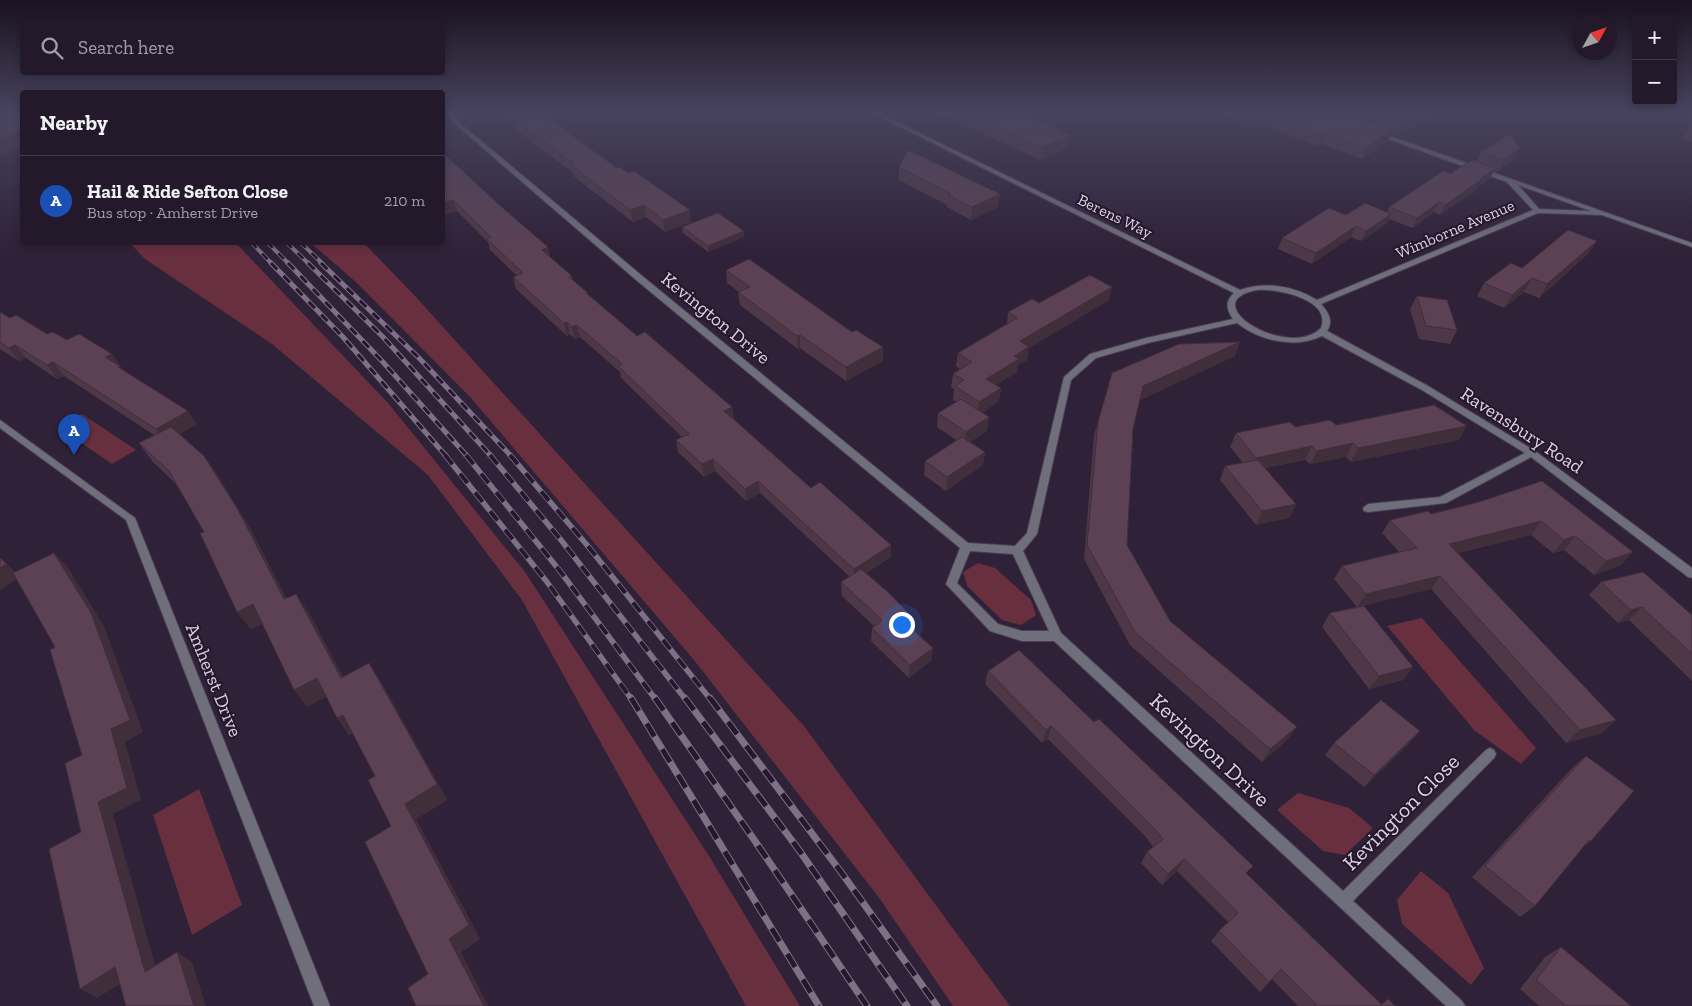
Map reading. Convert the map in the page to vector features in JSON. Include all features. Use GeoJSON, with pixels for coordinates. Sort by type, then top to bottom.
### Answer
{"type":"FeatureCollection","features":[{"type":"Feature","properties":{"kind":"street","name":"Kevington Drive"},"geometry":{"type":"LineString","coordinates":[[498,158],[630,271],[966,547]]}},
{"type":"Feature","properties":{"kind":"street","name":"Berens Way"},"geometry":{"type":"LineString","coordinates":[[966,158],[1239,292]]}},
{"type":"Feature","properties":{"kind":"street"},"geometry":{"type":"LineString","coordinates":[[1449,158],[1692,245]]}},
{"type":"Feature","properties":{"kind":"street"},"geometry":{"type":"LineString","coordinates":[[1508,179],[1537,211]]}},
{"type":"Feature","properties":{"kind":"street","name":"Wimborne Avenue"},"geometry":{"type":"LineString","coordinates":[[1316,304],[1537,211],[1611,215]]}},
{"type":"Feature","properties":{"kind":"street"},"geometry":{"type":"LineString","coordinates":[[1256,288],[1276,288],[1298,294],[1316,304],[1323,311],[1327,319],[1326,326],[1322,332],[1311,338],[1297,340],[1281,339],[1249,328],[1238,320],[1232,312],[1233,298],[1239,292],[1256,288]]}},
{"type":"Feature","properties":{"kind":"street"},"geometry":{"type":"LineString","coordinates":[[1017,550],[1032,534],[1067,379],[1093,356],[1146,341],[1238,320]]}},
{"type":"Feature","properties":{"kind":"street","name":"Ravensbury Road"},"geometry":{"type":"LineString","coordinates":[[1322,332],[1426,388],[1532,453],[1692,574]]}},
{"type":"Feature","properties":{"kind":"street","name":"Amherst Drive"},"geometry":{"type":"LineString","coordinates":[[0,423],[130,518],[322,1006]]}},
{"type":"Feature","properties":{"kind":"street"},"geometry":{"type":"LineString","coordinates":[[1368,508],[1442,500],[1532,453]]}},
{"type":"Feature","properties":{"kind":"street"},"geometry":{"type":"LineString","coordinates":[[966,547],[1017,550],[1058,636],[1022,636],[994,628],[951,584],[966,547]]}},
{"type":"Feature","properties":{"kind":"street","name":"Kevington Drive"},"geometry":{"type":"LineString","coordinates":[[1058,636],[1457,1006]]}},
{"type":"Feature","properties":{"kind":"street","name":"Kevington Close"},"geometry":{"type":"LineString","coordinates":[[1343,900],[1490,754]]}},
{"type":"Feature","properties":{"kind":"shaded area"},"geometry":{"type":"Polygon","coordinates":[[[132,245],[238,245],[388,403],[525,572],[709,856],[800,1006],[746,1006],[522,600],[428,475],[272,344],[145,259],[132,245]]]}},
{"type":"Feature","properties":{"kind":"shaded area"},"geometry":{"type":"Polygon","coordinates":[[[313,245],[366,245],[415,296],[804,726],[1010,1006],[953,1006],[880,899],[694,660],[471,398],[357,283],[313,245]]]}},
{"type":"Feature","properties":{"kind":"shaded area"},"geometry":{"type":"Polygon","coordinates":[[[82,414],[136,450],[112,464],[58,427],[82,414]]]}},
{"type":"Feature","properties":{"kind":"shaded area"},"geometry":{"type":"Polygon","coordinates":[[[978,563],[995,568],[1031,600],[1036,615],[1021,625],[1002,620],[967,586],[963,572],[978,563]]]}},
{"type":"Feature","properties":{"kind":"shaded area"},"geometry":{"type":"Polygon","coordinates":[[[1422,618],[1536,748],[1521,764],[1474,730],[1387,626],[1422,618]]]}},
{"type":"Feature","properties":{"kind":"shaded area"},"geometry":{"type":"Polygon","coordinates":[[[199,789],[242,905],[192,935],[153,815],[199,789]]]}},
{"type":"Feature","properties":{"kind":"shaded area"},"geometry":{"type":"Polygon","coordinates":[[[1298,793],[1349,808],[1373,828],[1345,855],[1323,851],[1277,810],[1298,793]]]}},
{"type":"Feature","properties":{"kind":"shaded area"},"geometry":{"type":"Polygon","coordinates":[[[1421,871],[1448,893],[1484,968],[1471,985],[1402,924],[1397,900],[1421,871]]]}},
{"type":"Feature","properties":{"kind":"building"},"geometry":{"type":"Polygon","coordinates":[[[445,158],[448,158],[548,247],[542,250],[572,276],[569,277],[586,293],[637,336],[645,332],[732,407],[724,411],[811,488],[820,482],[891,545],[854,569],[758,481],[745,489],[713,459],[702,464],[676,440],[689,434],[618,366],[622,364],[577,325],[572,327],[567,322],[564,323],[513,277],[523,273],[487,239],[491,237],[453,200],[445,202],[445,158]]]}},
{"type":"Feature","properties":{"kind":"building"},"geometry":{"type":"Polygon","coordinates":[[[566,158],[603,158],[628,173],[634,171],[690,210],[663,220],[644,205],[630,210],[570,164],[573,163],[566,158]]]}},
{"type":"Feature","properties":{"kind":"building"},"geometry":{"type":"Polygon","coordinates":[[[904,158],[925,158],[1000,194],[972,207],[899,167],[904,158]]]}},
{"type":"Feature","properties":{"kind":"building"},"geometry":{"type":"Polygon","coordinates":[[[1472,160],[1495,168],[1445,205],[1439,202],[1417,218],[1389,207],[1443,171],[1450,174],[1472,160]]]}},
{"type":"Feature","properties":{"kind":"building"},"geometry":{"type":"Polygon","coordinates":[[[1365,203],[1391,214],[1366,231],[1356,226],[1316,253],[1282,238],[1329,208],[1346,215],[1365,203]]]}},
{"type":"Feature","properties":{"kind":"building"},"geometry":{"type":"Polygon","coordinates":[[[718,213],[744,231],[708,246],[682,227],[718,213]]]}},
{"type":"Feature","properties":{"kind":"building"},"geometry":{"type":"Polygon","coordinates":[[[1568,230],[1597,241],[1547,284],[1532,278],[1512,295],[1484,283],[1511,263],[1522,268],[1568,230]]]}},
{"type":"Feature","properties":{"kind":"building"},"geometry":{"type":"Polygon","coordinates":[[[749,259],[852,332],[856,330],[883,347],[846,367],[800,335],[797,336],[738,292],[750,287],[726,270],[749,259]]]}},
{"type":"Feature","properties":{"kind":"building"},"geometry":{"type":"Polygon","coordinates":[[[1090,275],[1112,287],[1020,341],[1029,347],[1014,356],[1019,359],[986,379],[1001,388],[979,402],[955,386],[964,380],[953,374],[972,362],[958,353],[1017,318],[1008,312],[1032,299],[1039,303],[1090,275]]]}},
{"type":"Feature","properties":{"kind":"building"},"geometry":{"type":"Polygon","coordinates":[[[1417,296],[1447,300],[1457,330],[1426,326],[1417,296]]]}},
{"type":"Feature","properties":{"kind":"building"},"geometry":{"type":"Polygon","coordinates":[[[0,312],[10,318],[16,315],[47,334],[53,332],[67,340],[79,334],[112,354],[105,357],[120,366],[118,367],[188,411],[156,429],[53,362],[47,365],[15,345],[9,348],[0,342],[0,312]]]}},
{"type":"Feature","properties":{"kind":"building"},"geometry":{"type":"Polygon","coordinates":[[[1240,342],[1143,386],[1133,429],[1127,545],[1170,621],[1297,727],[1270,749],[1135,632],[1087,545],[1098,422],[1112,373],[1179,344],[1240,342]]]}},
{"type":"Feature","properties":{"kind":"building"},"geometry":{"type":"Polygon","coordinates":[[[961,399],[989,417],[966,432],[938,413],[961,399]]]}},
{"type":"Feature","properties":{"kind":"building"},"geometry":{"type":"Polygon","coordinates":[[[1434,405],[1467,426],[1358,448],[1353,443],[1317,451],[1312,446],[1256,458],[1236,433],[1290,422],[1295,427],[1330,420],[1336,425],[1434,405]]]}},
{"type":"Feature","properties":{"kind":"building"},"geometry":{"type":"Polygon","coordinates":[[[171,427],[204,456],[238,510],[284,599],[296,594],[341,678],[369,663],[437,784],[405,804],[469,925],[449,939],[484,1006],[416,1006],[408,988],[428,974],[365,842],[391,826],[368,780],[375,776],[343,715],[337,718],[317,678],[294,690],[253,604],[237,612],[200,533],[204,532],[169,471],[139,443],[171,427]]]}},
{"type":"Feature","properties":{"kind":"building"},"geometry":{"type":"Polygon","coordinates":[[[962,437],[985,452],[947,477],[925,461],[962,437]]]}},
{"type":"Feature","properties":{"kind":"building"},"geometry":{"type":"Polygon","coordinates":[[[1258,460],[1296,504],[1262,511],[1225,466],[1258,460]]]}},
{"type":"Feature","properties":{"kind":"building"},"geometry":{"type":"Polygon","coordinates":[[[1542,481],[1633,552],[1606,561],[1575,536],[1564,540],[1541,521],[1449,544],[1616,720],[1580,730],[1440,576],[1366,594],[1342,566],[1417,548],[1390,520],[1428,511],[1431,514],[1479,502],[1542,481]]]}},
{"type":"Feature","properties":{"kind":"building"},"geometry":{"type":"Polygon","coordinates":[[[54,553],[91,613],[130,720],[111,729],[127,788],[98,802],[145,972],[177,952],[194,1006],[126,1006],[115,967],[80,989],[49,849],[81,832],[65,763],[82,755],[50,650],[55,647],[13,573],[54,553]]]}},
{"type":"Feature","properties":{"kind":"building"},"geometry":{"type":"Polygon","coordinates":[[[0,558],[7,564],[0,568],[0,558]]]}},
{"type":"Feature","properties":{"kind":"building"},"geometry":{"type":"Polygon","coordinates":[[[861,569],[888,592],[915,620],[908,626],[933,648],[910,665],[872,628],[882,620],[841,582],[861,569]]]}},
{"type":"Feature","properties":{"kind":"building"},"geometry":{"type":"Polygon","coordinates":[[[1643,572],[1692,615],[1692,654],[1642,607],[1631,610],[1601,582],[1643,572]]]}},
{"type":"Feature","properties":{"kind":"building"},"geometry":{"type":"Polygon","coordinates":[[[1364,606],[1413,667],[1379,676],[1330,613],[1364,606]]]}},
{"type":"Feature","properties":{"kind":"building"},"geometry":{"type":"Polygon","coordinates":[[[1019,650],[1094,722],[1099,719],[1253,866],[1246,873],[1382,1005],[1388,999],[1395,1006],[1318,1006],[1281,969],[1269,982],[1219,931],[1238,913],[1184,859],[1168,874],[1147,852],[1163,839],[1151,825],[1051,726],[1046,730],[988,671],[1019,650]]]}},
{"type":"Feature","properties":{"kind":"building"},"geometry":{"type":"Polygon","coordinates":[[[1381,700],[1420,731],[1374,775],[1334,743],[1381,700]]]}},
{"type":"Feature","properties":{"kind":"building"},"geometry":{"type":"Polygon","coordinates":[[[1586,756],[1634,791],[1591,841],[1589,840],[1535,906],[1485,866],[1586,756]]]}},
{"type":"Feature","properties":{"kind":"building"},"geometry":{"type":"Polygon","coordinates":[[[1561,947],[1631,1006],[1566,1006],[1536,980],[1561,947]]]}},
{"type":"Feature","properties":{"kind":"railway"},"geometry":{"type":"LineString","coordinates":[[254,245],[272,264]]}},
{"type":"Feature","properties":{"kind":"railway"},"geometry":{"type":"LineString","coordinates":[[270,245],[288,263]]}},
{"type":"Feature","properties":{"kind":"railway"},"geometry":{"type":"LineString","coordinates":[[289,245],[309,264]]}},
{"type":"Feature","properties":{"kind":"railway"},"geometry":{"type":"LineString","coordinates":[[303,245],[323,264]]}},
{"type":"Feature","properties":{"kind":"railway"},"geometry":{"type":"LineString","coordinates":[[271,263],[343,337],[446,456]]}},
{"type":"Feature","properties":{"kind":"railway"},"geometry":{"type":"LineString","coordinates":[[288,263],[382,361],[467,456]]}},
{"type":"Feature","properties":{"kind":"railway"},"geometry":{"type":"LineString","coordinates":[[308,263],[383,337],[491,456]]}},
{"type":"Feature","properties":{"kind":"railway"},"geometry":{"type":"LineString","coordinates":[[321,263],[420,359],[511,456]]}},
{"type":"Feature","properties":{"kind":"railway"},"geometry":{"type":"LineString","coordinates":[[445,455],[547,582],[632,700]]}},
{"type":"Feature","properties":{"kind":"railway"},"geometry":{"type":"LineString","coordinates":[[466,455],[560,571],[656,700]]}},
{"type":"Feature","properties":{"kind":"railway"},"geometry":{"type":"LineString","coordinates":[[490,455],[561,540],[686,700]]}},
{"type":"Feature","properties":{"kind":"railway"},"geometry":{"type":"LineString","coordinates":[[510,455],[587,545],[711,700]]}},
{"type":"Feature","properties":{"kind":"railway"},"geometry":{"type":"LineString","coordinates":[[631,698],[819,1006]]}},
{"type":"Feature","properties":{"kind":"railway"},"geometry":{"type":"LineString","coordinates":[[655,698],[867,1006]]}},
{"type":"Feature","properties":{"kind":"railway"},"geometry":{"type":"LineString","coordinates":[[685,698],[799,850],[907,1006]]}},
{"type":"Feature","properties":{"kind":"railway"},"geometry":{"type":"LineString","coordinates":[[710,698],[841,872],[937,1006]]}},
{"type":"Feature","properties":{"kind":"place","name":"Hail & Ride Sefton Close"},"geometry":{"type":"Point","coordinates":[74,455]}}]}
